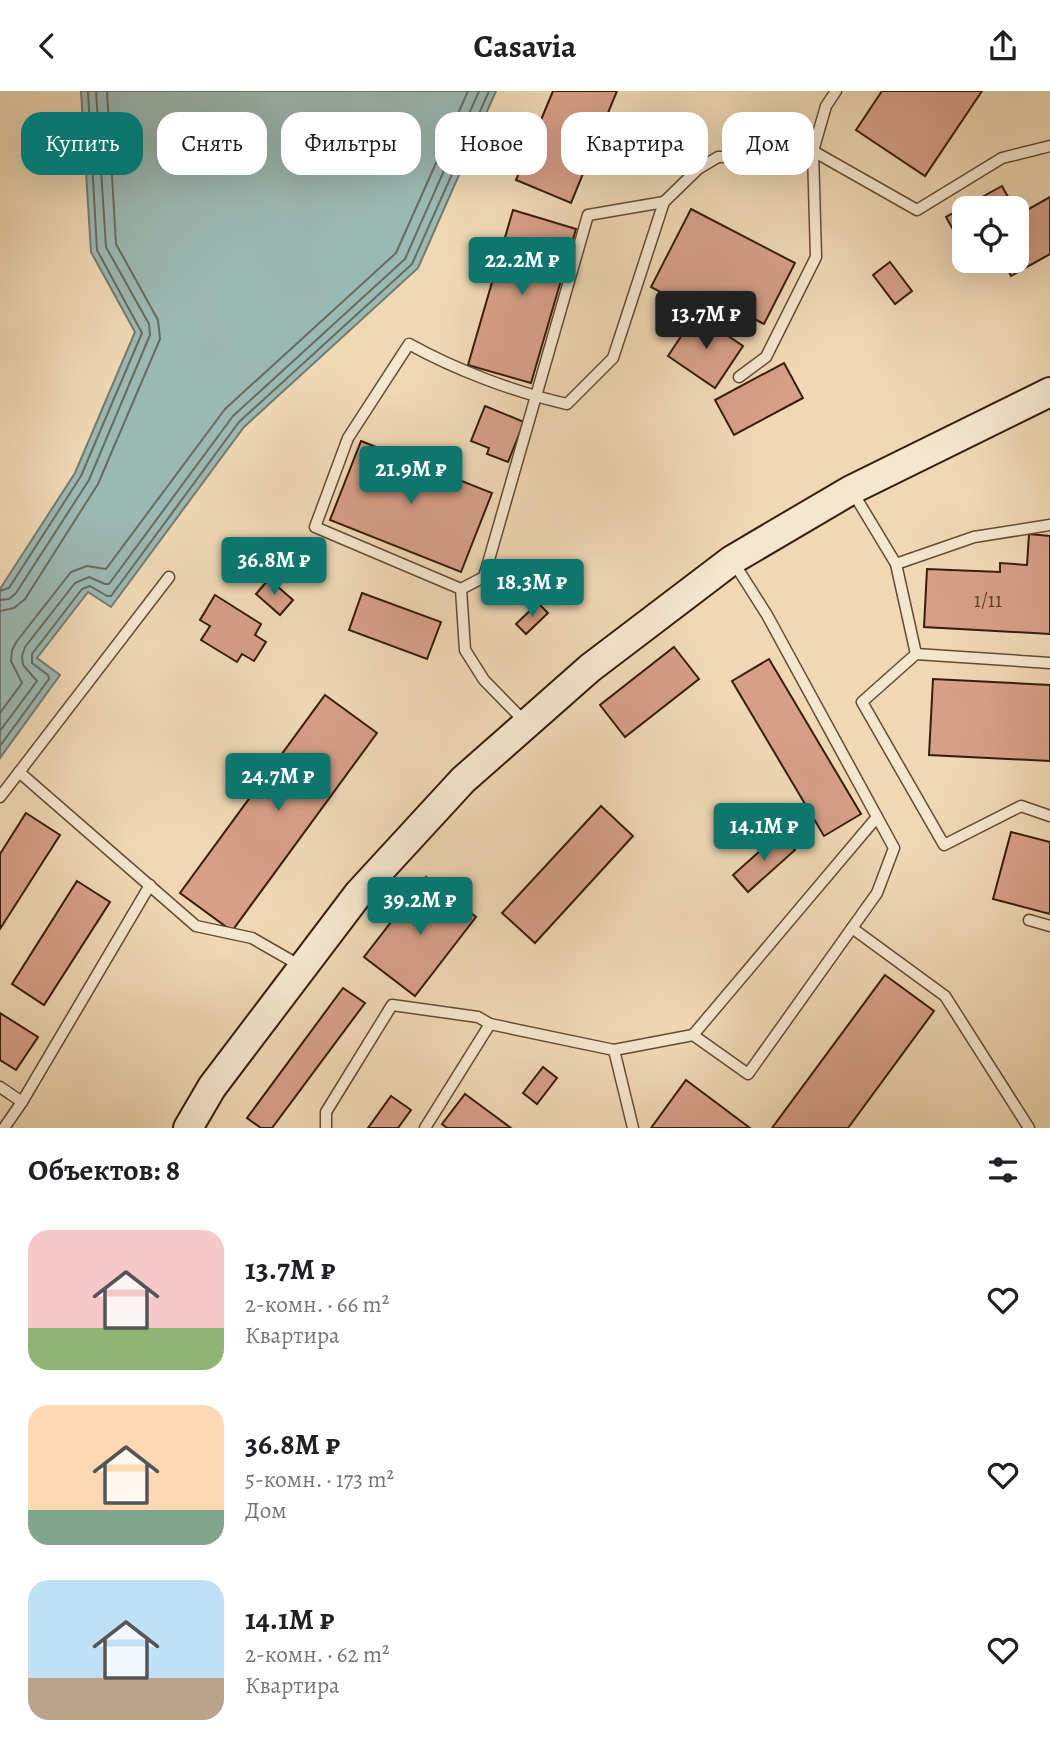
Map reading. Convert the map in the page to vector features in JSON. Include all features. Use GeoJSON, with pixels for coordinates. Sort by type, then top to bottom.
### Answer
{"type":"FeatureCollection","features":[{"type":"Feature","properties":{"kind":"street"},"geometry":{"type":"LineString","coordinates":[[188,1128],[212,1087],[368,883],[463,781],[590,668],[732,560],[851,490],[1050,392]]}},
{"type":"Feature","properties":{"kind":"lane"},"geometry":{"type":"LineString","coordinates":[[814,148],[826,106],[836,91]]}},
{"type":"Feature","properties":{"kind":"lane"},"geometry":{"type":"LineString","coordinates":[[814,152],[917,210],[1002,158],[1050,146]]}},
{"type":"Feature","properties":{"kind":"lane"},"geometry":{"type":"LineString","coordinates":[[461,589],[314,527],[348,437],[409,344],[441,362],[567,404],[613,358],[664,202],[698,169],[722,157]]}},
{"type":"Feature","properties":{"kind":"lane"},"geometry":{"type":"LineString","coordinates":[[738,377],[766,356],[816,257],[814,175]]}},
{"type":"Feature","properties":{"kind":"lane"},"geometry":{"type":"LineString","coordinates":[[461,589],[484,577],[588,215],[664,202]]}},
{"type":"Feature","properties":{"kind":"lane"},"geometry":{"type":"LineString","coordinates":[[851,490],[896,563],[916,654]]}},
{"type":"Feature","properties":{"kind":"lane"},"geometry":{"type":"LineString","coordinates":[[896,563],[974,537],[1050,525]]}},
{"type":"Feature","properties":{"kind":"lane"},"geometry":{"type":"LineString","coordinates":[[693,1035],[748,1074],[877,893],[894,848],[767,615],[732,560]]}},
{"type":"Feature","properties":{"kind":"lane"},"geometry":{"type":"LineString","coordinates":[[0,797],[169,577]]}},
{"type":"Feature","properties":{"kind":"lane"},"geometry":{"type":"LineString","coordinates":[[461,589],[465,650],[484,680],[527,723]]}},
{"type":"Feature","properties":{"kind":"lane"},"geometry":{"type":"LineString","coordinates":[[1050,663],[916,654],[862,702],[944,845],[1021,806],[1050,815]]}},
{"type":"Feature","properties":{"kind":"lane"},"geometry":{"type":"LineString","coordinates":[[19,772],[196,926],[252,938],[303,967]]}},
{"type":"Feature","properties":{"kind":"lane"},"geometry":{"type":"LineString","coordinates":[[326,1128],[326,1112],[392,1005],[478,1017],[490,1024],[614,1050],[693,1035],[877,817]]}},
{"type":"Feature","properties":{"kind":"lane"},"geometry":{"type":"LineString","coordinates":[[4,1128],[150,885]]}},
{"type":"Feature","properties":{"kind":"lane"},"geometry":{"type":"LineString","coordinates":[[1029,920],[1050,926]]}},
{"type":"Feature","properties":{"kind":"lane"},"geometry":{"type":"LineString","coordinates":[[852,928],[945,996],[1029,1128]]}},
{"type":"Feature","properties":{"kind":"lane"},"geometry":{"type":"LineString","coordinates":[[425,1128],[490,1024]]}},
{"type":"Feature","properties":{"kind":"lane"},"geometry":{"type":"LineString","coordinates":[[614,1050],[633,1128]]}},
{"type":"Feature","properties":{"kind":"lane"},"geometry":{"type":"LineString","coordinates":[[0,1087],[22,1102]]}},
{"type":"Feature","properties":{"kind":"water"},"geometry":{"type":"Polygon","coordinates":[[[81,91],[496,91],[487,112],[435,112],[435,175],[459,175],[418,268],[244,427],[111,607],[88,592],[37,658],[60,675],[0,758],[0,589],[75,473],[135,332],[91,252],[86,175],[143,175],[143,112],[82,112],[81,91]]]}},
{"type":"Feature","properties":{"kind":"building"},"geometry":{"type":"Polygon","coordinates":[[[553,91],[617,91],[608,112],[561,112],[561,175],[582,175],[571,203],[516,180],[518,175],[547,175],[547,112],[544,112],[553,91]]]}},
{"type":"Feature","properties":{"kind":"building"},"geometry":{"type":"Polygon","coordinates":[[[882,91],[982,91],[925,176],[856,130],[882,91]]]}},
{"type":"Feature","properties":{"kind":"building"},"geometry":{"type":"Polygon","coordinates":[[[1002,186],[1007,196],[984,196],[1002,186]]]}},
{"type":"Feature","properties":{"kind":"building"},"geometry":{"type":"Polygon","coordinates":[[[1050,197],[1050,254],[1029,266],[1029,209],[1050,197]]]}},
{"type":"Feature","properties":{"kind":"building"},"geometry":{"type":"Polygon","coordinates":[[[691,209],[795,263],[764,324],[703,292],[694,310],[651,287],[691,209]]]}},
{"type":"Feature","properties":{"kind":"building"},"geometry":{"type":"Polygon","coordinates":[[[513,210],[576,229],[531,383],[468,365],[513,210]]]}},
{"type":"Feature","properties":{"kind":"building"},"geometry":{"type":"Polygon","coordinates":[[[952,214],[952,228],[946,217],[952,214]]]}},
{"type":"Feature","properties":{"kind":"building"},"geometry":{"type":"Polygon","coordinates":[[[890,262],[912,291],[895,304],[873,275],[890,262]]]}},
{"type":"Feature","properties":{"kind":"building"},"geometry":{"type":"Polygon","coordinates":[[[696,314],[743,346],[715,388],[668,356],[696,314]]]}},
{"type":"Feature","properties":{"kind":"building"},"geometry":{"type":"Polygon","coordinates":[[[784,363],[803,398],[734,435],[715,400],[784,363]]]}},
{"type":"Feature","properties":{"kind":"building"},"geometry":{"type":"Polygon","coordinates":[[[485,406],[524,422],[508,462],[487,454],[489,448],[471,441],[485,406]]]}},
{"type":"Feature","properties":{"kind":"building"},"geometry":{"type":"Polygon","coordinates":[[[361,441],[492,493],[461,572],[330,520],[361,441]]]}},
{"type":"Feature","properties":{"kind":"building"},"geometry":{"type":"Polygon","coordinates":[[[1029,534],[1050,536],[1050,634],[924,627],[927,569],[1000,572],[1000,563],[1027,565],[1029,534]]]}},
{"type":"Feature","properties":{"kind":"building"},"geometry":{"type":"Polygon","coordinates":[[[269,579],[293,600],[280,615],[256,594],[269,579]]]}},
{"type":"Feature","properties":{"kind":"building"},"geometry":{"type":"Polygon","coordinates":[[[362,593],[441,622],[427,659],[349,630],[362,593]]]}},
{"type":"Feature","properties":{"kind":"building"},"geometry":{"type":"Polygon","coordinates":[[[215,595],[261,624],[255,635],[266,642],[254,661],[242,654],[237,662],[201,640],[210,626],[200,620],[215,595]]]}},
{"type":"Feature","properties":{"kind":"building"},"geometry":{"type":"Polygon","coordinates":[[[538,603],[548,613],[526,634],[516,624],[538,603]]]}},
{"type":"Feature","properties":{"kind":"building"},"geometry":{"type":"Polygon","coordinates":[[[674,647],[699,679],[625,737],[600,705],[674,647]]]}},
{"type":"Feature","properties":{"kind":"building"},"geometry":{"type":"Polygon","coordinates":[[[769,659],[861,814],[824,836],[732,681],[769,659]]]}},
{"type":"Feature","properties":{"kind":"building"},"geometry":{"type":"Polygon","coordinates":[[[933,679],[1050,685],[1050,761],[929,755],[933,679]]]}},
{"type":"Feature","properties":{"kind":"building"},"geometry":{"type":"Polygon","coordinates":[[[325,695],[377,733],[232,931],[180,893],[325,695]]]}},
{"type":"Feature","properties":{"kind":"building"},"geometry":{"type":"Polygon","coordinates":[[[601,806],[633,836],[535,943],[502,913],[601,806]]]}},
{"type":"Feature","properties":{"kind":"building"},"geometry":{"type":"Polygon","coordinates":[[[26,813],[60,835],[0,929],[0,854],[26,813]]]}},
{"type":"Feature","properties":{"kind":"building"},"geometry":{"type":"Polygon","coordinates":[[[1011,832],[1050,842],[1050,914],[993,899],[1011,832]]]}},
{"type":"Feature","properties":{"kind":"building"},"geometry":{"type":"Polygon","coordinates":[[[780,833],[795,850],[748,892],[733,875],[780,833]]]}},
{"type":"Feature","properties":{"kind":"building"},"geometry":{"type":"Polygon","coordinates":[[[426,877],[476,917],[415,996],[364,957],[426,877]]]}},
{"type":"Feature","properties":{"kind":"building"},"geometry":{"type":"Polygon","coordinates":[[[77,881],[110,902],[44,1005],[12,984],[77,881]]]}},
{"type":"Feature","properties":{"kind":"building"},"geometry":{"type":"Polygon","coordinates":[[[885,975],[934,1011],[848,1128],[772,1128],[885,975]]]}},
{"type":"Feature","properties":{"kind":"building"},"geometry":{"type":"Polygon","coordinates":[[[343,988],[365,1003],[272,1128],[261,1128],[247,1118],[343,988]]]}},
{"type":"Feature","properties":{"kind":"building"},"geometry":{"type":"Polygon","coordinates":[[[0,1013],[38,1037],[16,1070],[0,1060],[0,1013]]]}},
{"type":"Feature","properties":{"kind":"building"},"geometry":{"type":"Polygon","coordinates":[[[543,1067],[557,1078],[537,1104],[523,1093],[543,1067]]]}},
{"type":"Feature","properties":{"kind":"building"},"geometry":{"type":"Polygon","coordinates":[[[686,1080],[750,1128],[651,1128],[686,1080]]]}},
{"type":"Feature","properties":{"kind":"building"},"geometry":{"type":"Polygon","coordinates":[[[465,1094],[511,1128],[447,1128],[442,1124],[465,1094]]]}},
{"type":"Feature","properties":{"kind":"building"},"geometry":{"type":"Polygon","coordinates":[[[391,1096],[411,1110],[398,1128],[368,1128],[391,1096]]]}}]}
